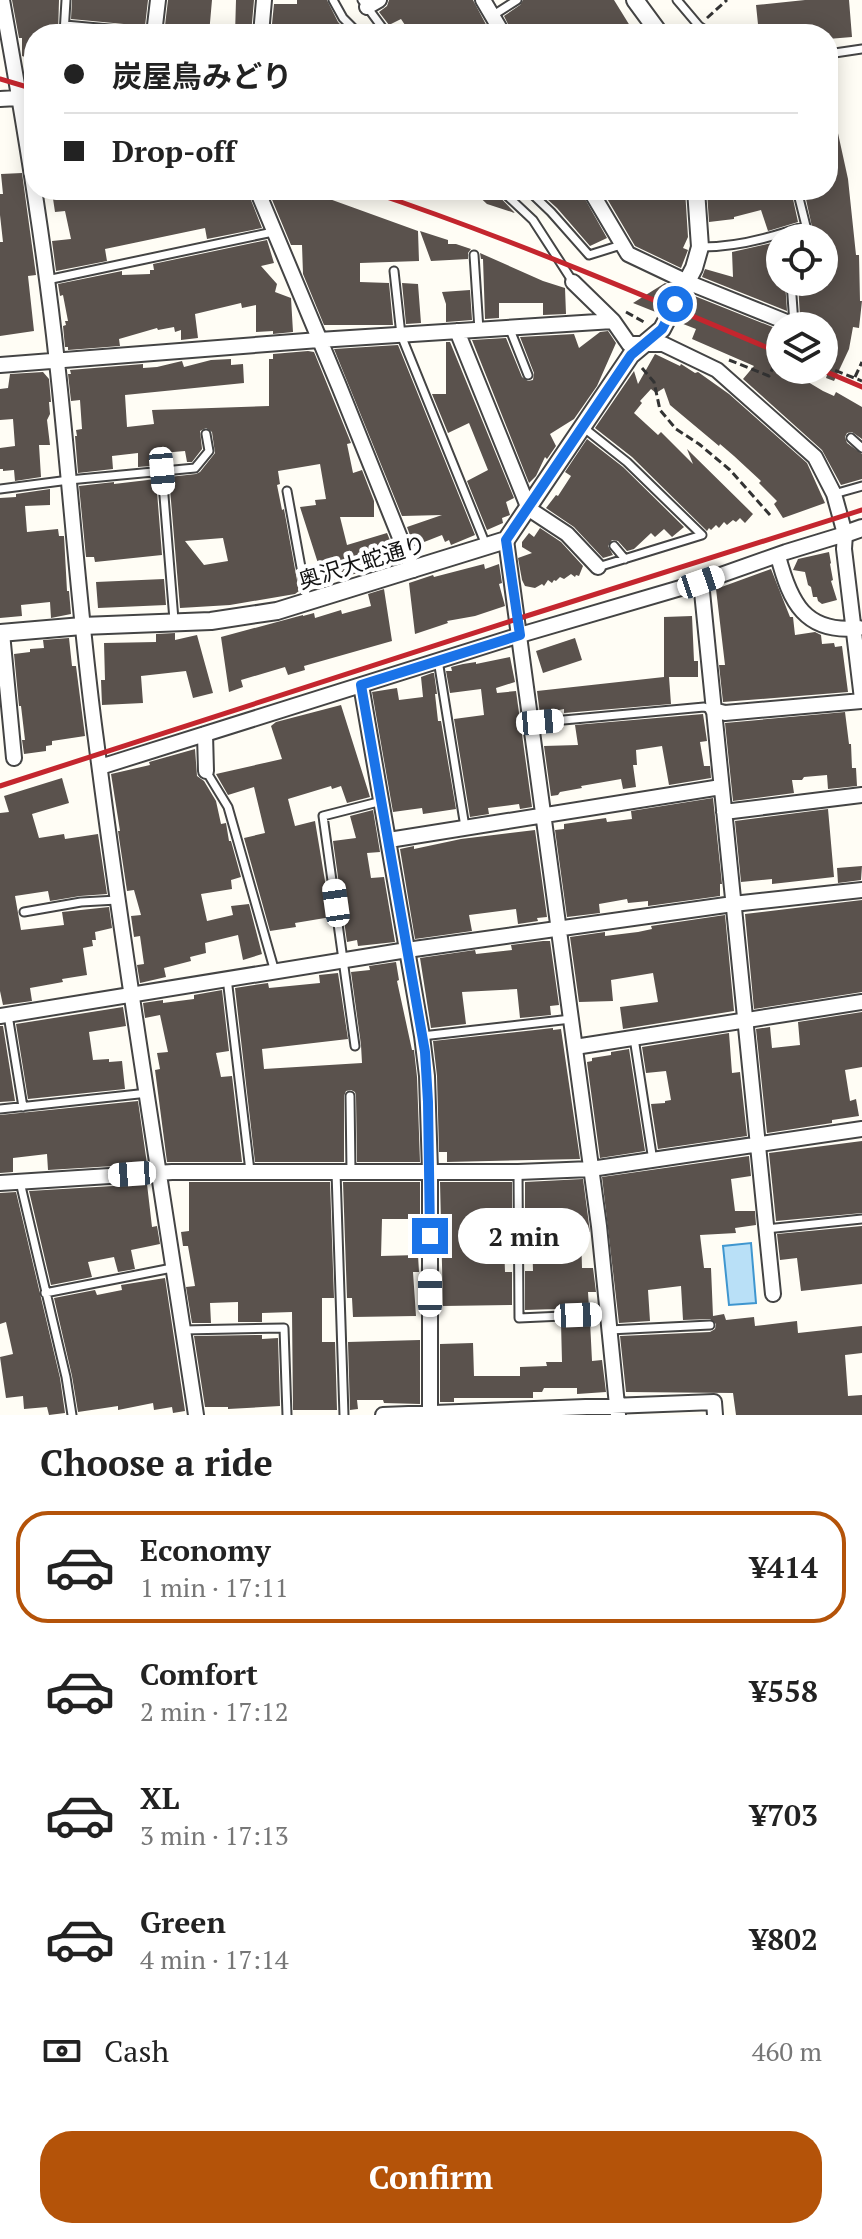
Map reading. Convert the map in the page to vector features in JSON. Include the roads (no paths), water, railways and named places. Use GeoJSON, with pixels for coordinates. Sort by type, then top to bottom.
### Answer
{"type":"FeatureCollection","features":[{"type":"Feature","properties":{"kind":"street"},"geometry":{"type":"LineString","coordinates":[[2,0],[6,56],[18,98],[24,136]]}},
{"type":"Feature","properties":{"kind":"street"},"geometry":{"type":"LineString","coordinates":[[155,24],[158,0]]}},
{"type":"Feature","properties":{"kind":"street"},"geometry":{"type":"LineString","coordinates":[[262,24],[264,0]]}},
{"type":"Feature","properties":{"kind":"street"},"geometry":{"type":"LineString","coordinates":[[483,0],[497,24]]}},
{"type":"Feature","properties":{"kind":"street"},"geometry":{"type":"LineString","coordinates":[[635,0],[653,24]]}},
{"type":"Feature","properties":{"kind":"street"},"geometry":{"type":"LineString","coordinates":[[0,99],[24,99]]}},
{"type":"Feature","properties":{"kind":"street"},"geometry":{"type":"LineString","coordinates":[[34,200],[57,360],[82,626],[100,767],[196,1415]]}},
{"type":"Feature","properties":{"kind":"street"},"geometry":{"type":"LineString","coordinates":[[261,200],[413,570]]}},
{"type":"Feature","properties":{"kind":"street"},"geometry":{"type":"LineString","coordinates":[[596,200],[628,254],[766,314]]}},
{"type":"Feature","properties":{"kind":"street"},"geometry":{"type":"LineString","coordinates":[[618,1410],[591,1169],[506,540],[638,350],[662,329],[694,268],[700,247],[697,200]]}},
{"type":"Feature","properties":{"kind":"street"},"geometry":{"type":"LineString","coordinates":[[573,282],[618,316],[629,344],[638,350],[663,344],[717,370],[815,457],[834,494],[845,534],[844,549],[857,606],[862,700],[725,713],[713,710]]}},
{"type":"Feature","properties":{"kind":"street"},"geometry":{"type":"LineString","coordinates":[[0,365],[479,330],[618,316]]}},
{"type":"Feature","properties":{"kind":"street"},"geometry":{"type":"LineString","coordinates":[[457,331],[529,509],[567,534],[598,567]]}},
{"type":"Feature","properties":{"kind":"street"},"geometry":{"type":"LineString","coordinates":[[100,767],[438,660],[701,582],[862,528]]}},
{"type":"Feature","properties":{"kind":"street","name":"奥沢大蛇通り"},"geometry":{"type":"LineString","coordinates":[[1,633],[239,617],[277,611],[506,540]]}},
{"type":"Feature","properties":{"kind":"street"},"geometry":{"type":"LineString","coordinates":[[778,556],[784,578],[803,614],[824,626],[858,628]]}},
{"type":"Feature","properties":{"kind":"street"},"geometry":{"type":"LineString","coordinates":[[701,582],[773,1294]]}},
{"type":"Feature","properties":{"kind":"street"},"geometry":{"type":"LineString","coordinates":[[1,633],[14,758]]}},
{"type":"Feature","properties":{"kind":"street"},"geometry":{"type":"LineString","coordinates":[[361,685],[427,1076],[430,1414]]}},
{"type":"Feature","properties":{"kind":"street"},"geometry":{"type":"LineString","coordinates":[[205,734],[206,771]]}},
{"type":"Feature","properties":{"kind":"street"},"geometry":{"type":"LineString","coordinates":[[389,840],[721,787]]}},
{"type":"Feature","properties":{"kind":"street"},"geometry":{"type":"LineString","coordinates":[[724,812],[862,795]]}},
{"type":"Feature","properties":{"kind":"street"},"geometry":{"type":"LineString","coordinates":[[4,1016],[407,950],[733,904],[862,890]]}},
{"type":"Feature","properties":{"kind":"street"},"geometry":{"type":"LineString","coordinates":[[575,1047],[862,1002]]}},
{"type":"Feature","properties":{"kind":"street"},"geometry":{"type":"LineString","coordinates":[[0,1183],[160,1173],[591,1169],[862,1129]]}},
{"type":"Feature","properties":{"kind":"street"},"geometry":{"type":"LineString","coordinates":[[383,1415],[618,1410],[714,1402],[715,1415]]}},
{"type":"Feature","properties":{"kind":"lane"},"geometry":{"type":"LineString","coordinates":[[65,24],[66,0]]}},
{"type":"Feature","properties":{"kind":"lane"},"geometry":{"type":"LineString","coordinates":[[333,0],[349,24]]}},
{"type":"Feature","properties":{"kind":"lane"},"geometry":{"type":"LineString","coordinates":[[492,16],[517,0]]}},
{"type":"Feature","properties":{"kind":"lane"},"geometry":{"type":"LineString","coordinates":[[677,0],[697,24]]}},
{"type":"Feature","properties":{"kind":"lane"},"geometry":{"type":"LineString","coordinates":[[369,2],[381,24]]}},
{"type":"Feature","properties":{"kind":"lane"},"geometry":{"type":"LineString","coordinates":[[838,53],[862,49]]}},
{"type":"Feature","properties":{"kind":"lane"},"geometry":{"type":"LineString","coordinates":[[512,200],[533,220],[573,282]]}},
{"type":"Feature","properties":{"kind":"lane"},"geometry":{"type":"LineString","coordinates":[[538,200],[589,255],[621,245]]}},
{"type":"Feature","properties":{"kind":"lane"},"geometry":{"type":"LineString","coordinates":[[800,200],[806,224]]}},
{"type":"Feature","properties":{"kind":"lane"},"geometry":{"type":"LineString","coordinates":[[47,280],[273,232]]}},
{"type":"Feature","properties":{"kind":"lane"},"geometry":{"type":"LineString","coordinates":[[700,247],[766,239]]}},
{"type":"Feature","properties":{"kind":"lane"},"geometry":{"type":"LineString","coordinates":[[474,255],[479,330]]}},
{"type":"Feature","properties":{"kind":"lane"},"geometry":{"type":"LineString","coordinates":[[394,271],[401,335],[487,547]]}},
{"type":"Feature","properties":{"kind":"lane"},"geometry":{"type":"LineString","coordinates":[[509,327],[528,375]]}},
{"type":"Feature","properties":{"kind":"lane"},"geometry":{"type":"LineString","coordinates":[[583,427],[627,462],[702,535],[598,567]]}},
{"type":"Feature","properties":{"kind":"lane"},"geometry":{"type":"LineString","coordinates":[[0,489],[195,468],[209,451],[206,434]]}},
{"type":"Feature","properties":{"kind":"lane"},"geometry":{"type":"LineString","coordinates":[[851,438],[862,448]]}},
{"type":"Feature","properties":{"kind":"lane"},"geometry":{"type":"LineString","coordinates":[[162,471],[174,622]]}},
{"type":"Feature","properties":{"kind":"lane"},"geometry":{"type":"LineString","coordinates":[[834,494],[862,486]]}},
{"type":"Feature","properties":{"kind":"lane"},"geometry":{"type":"LineString","coordinates":[[287,491],[307,602]]}},
{"type":"Feature","properties":{"kind":"lane"},"geometry":{"type":"LineString","coordinates":[[614,546],[625,559]]}},
{"type":"Feature","properties":{"kind":"lane"},"geometry":{"type":"LineString","coordinates":[[438,660],[465,827]]}},
{"type":"Feature","properties":{"kind":"lane"},"geometry":{"type":"LineString","coordinates":[[531,723],[704,707],[713,710]]}},
{"type":"Feature","properties":{"kind":"lane"},"geometry":{"type":"LineString","coordinates":[[206,771],[228,807],[275,972]]}},
{"type":"Feature","properties":{"kind":"lane"},"geometry":{"type":"LineString","coordinates":[[355,1046],[323,816],[382,801]]}},
{"type":"Feature","properties":{"kind":"lane"},"geometry":{"type":"LineString","coordinates":[[24,912],[81,902],[119,900]]}},
{"type":"Feature","properties":{"kind":"lane"},"geometry":{"type":"LineString","coordinates":[[227,978],[250,1172]]}},
{"type":"Feature","properties":{"kind":"lane"},"geometry":{"type":"LineString","coordinates":[[4,1016],[23,1107]]}},
{"type":"Feature","properties":{"kind":"lane"},"geometry":{"type":"LineString","coordinates":[[422,1036],[571,1019]]}},
{"type":"Feature","properties":{"kind":"lane"},"geometry":{"type":"LineString","coordinates":[[634,1038],[653,1161]]}},
{"type":"Feature","properties":{"kind":"lane"},"geometry":{"type":"LineString","coordinates":[[0,1109],[148,1093]]}},
{"type":"Feature","properties":{"kind":"lane"},"geometry":{"type":"LineString","coordinates":[[344,1415],[343,1172],[350,1096]]}},
{"type":"Feature","properties":{"kind":"lane"},"geometry":{"type":"LineString","coordinates":[[518,1172],[519,1318],[608,1314]]}},
{"type":"Feature","properties":{"kind":"lane"},"geometry":{"type":"LineString","coordinates":[[20,1182],[66,1377],[72,1415]]}},
{"type":"Feature","properties":{"kind":"lane"},"geometry":{"type":"LineString","coordinates":[[766,1229],[862,1219]]}},
{"type":"Feature","properties":{"kind":"lane"},"geometry":{"type":"LineString","coordinates":[[45,1293],[174,1268]]}},
{"type":"Feature","properties":{"kind":"lane"},"geometry":{"type":"LineString","coordinates":[[609,1330],[710,1325]]}},
{"type":"Feature","properties":{"kind":"lane"},"geometry":{"type":"LineString","coordinates":[[183,1330],[284,1328],[287,1415]]}},
{"type":"Feature","properties":{"kind":"water"},"geometry":{"type":"Polygon","coordinates":[[[751,1243],[756,1303],[729,1305],[723,1246],[751,1243]]]}},
{"type":"Feature","properties":{"kind":"railway"},"geometry":{"type":"LineString","coordinates":[[0,79],[24,86]]}},
{"type":"Feature","properties":{"kind":"railway"},"geometry":{"type":"LineString","coordinates":[[395,200],[626,288],[766,347]]}},
{"type":"Feature","properties":{"kind":"railway"},"geometry":{"type":"LineString","coordinates":[[838,377],[862,387]]}},
{"type":"Feature","properties":{"kind":"railway"},"geometry":{"type":"LineString","coordinates":[[0,786],[862,510]]}}]}
